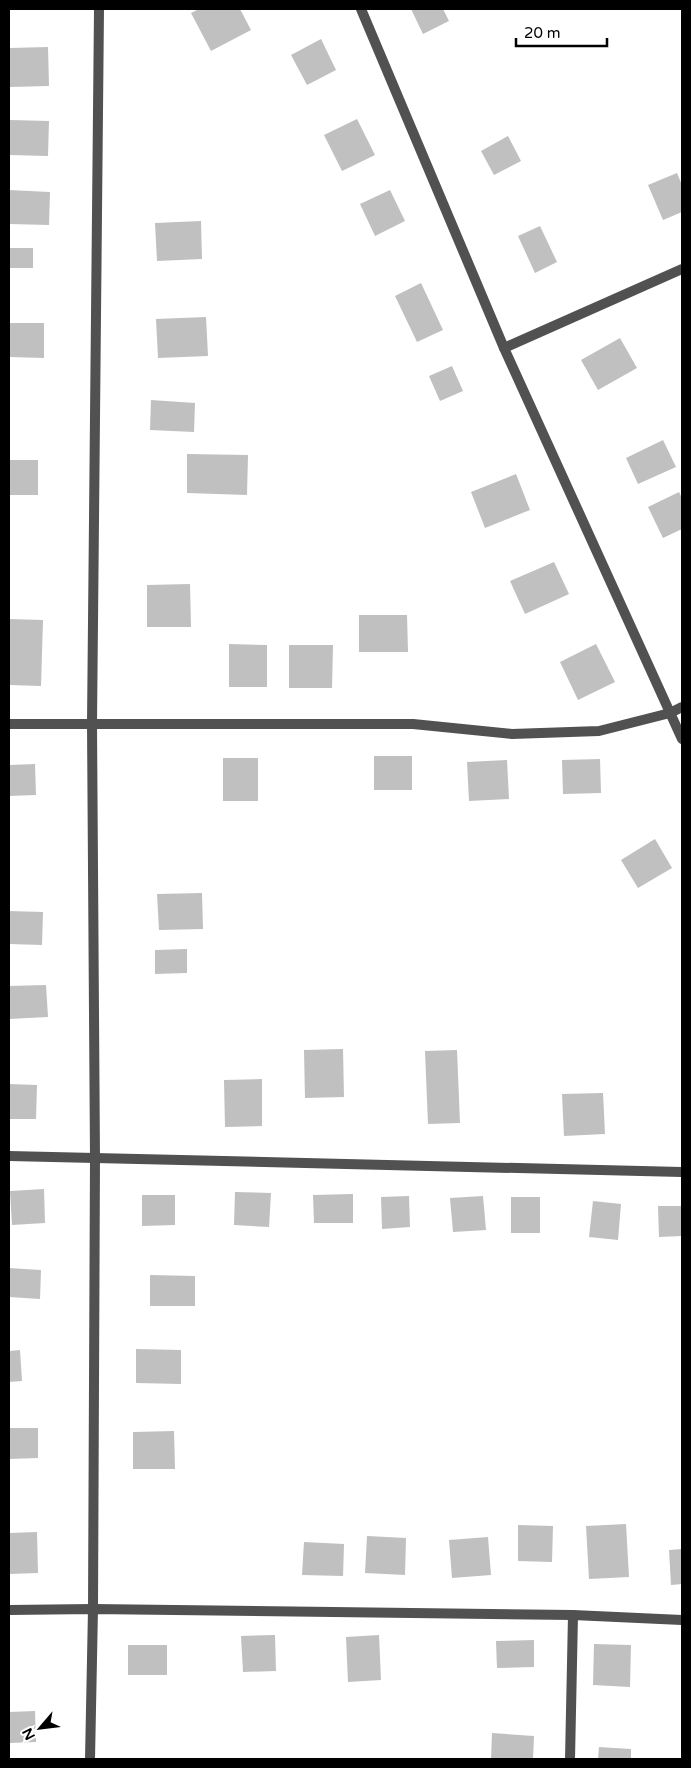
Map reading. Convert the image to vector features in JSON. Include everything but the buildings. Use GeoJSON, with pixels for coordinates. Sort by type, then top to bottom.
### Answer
{"type":"FeatureCollection","features":[{"type":"Feature","properties":{"kind":"street"},"geometry":{"type":"LineString","coordinates":[[90,1759],[93,1609],[95,1158],[92,724],[99,9]]}},
{"type":"Feature","properties":{"kind":"street"},"geometry":{"type":"LineString","coordinates":[[361,9],[504,348],[682,739]]}},
{"type":"Feature","properties":{"kind":"street"},"geometry":{"type":"LineString","coordinates":[[504,348],[682,269]]}},
{"type":"Feature","properties":{"kind":"street"},"geometry":{"type":"LineString","coordinates":[[9,724],[413,724],[512,734],[599,731],[670,713],[682,707]]}},
{"type":"Feature","properties":{"kind":"street"},"geometry":{"type":"LineString","coordinates":[[9,1156],[682,1172]]}},
{"type":"Feature","properties":{"kind":"street"},"geometry":{"type":"LineString","coordinates":[[9,1610],[93,1609],[573,1615],[682,1620]]}},
{"type":"Feature","properties":{"kind":"street"},"geometry":{"type":"LineString","coordinates":[[570,1759],[573,1615]]}}]}
